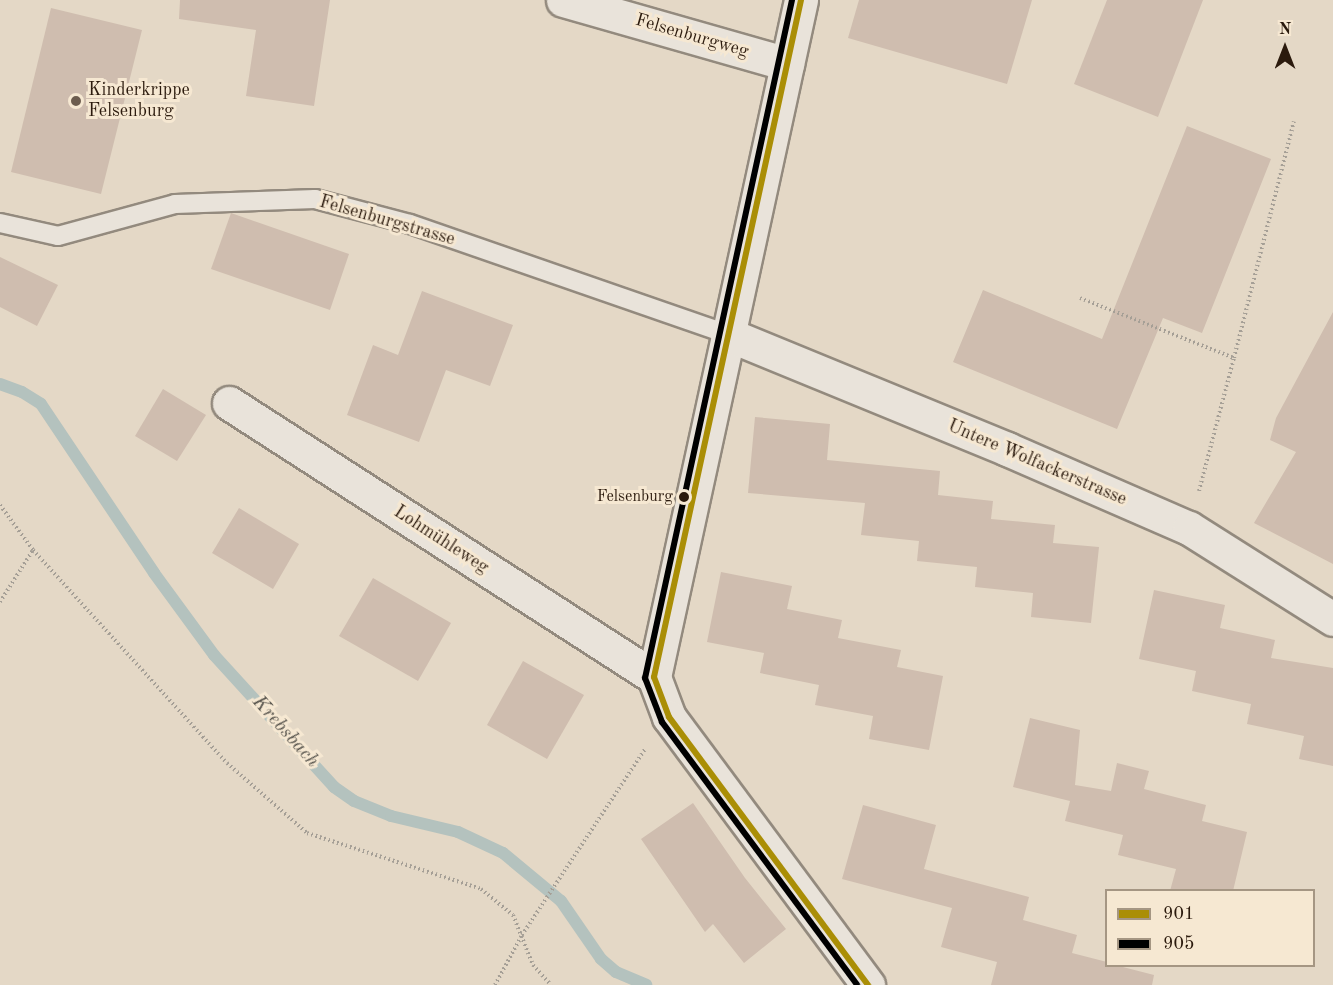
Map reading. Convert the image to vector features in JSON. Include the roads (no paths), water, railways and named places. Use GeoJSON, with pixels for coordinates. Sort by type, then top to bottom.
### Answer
{"type":"FeatureCollection","features":[{"type":"Feature","properties":{"kind":"street","name":"Felsenburgweg"},"geometry":{"type":"LineString","coordinates":[[563,0],[787,64]]}},
{"type":"Feature","properties":{"kind":"street"},"geometry":{"type":"LineString","coordinates":[[801,0],[654,677],[669,717],[868,985]]}},
{"type":"Feature","properties":{"kind":"street","name":"Untere Wolfackerstrasse"},"geometry":{"type":"LineString","coordinates":[[727,334],[1007,449],[1189,528],[1333,619]]}},
{"type":"Feature","properties":{"kind":"street","name":"Lohmühleweg"},"geometry":{"type":"LineString","coordinates":[[229,403],[654,677]]}},
{"type":"Feature","properties":{"kind":"lane","name":"Felsenburgstrasse"},"geometry":{"type":"LineString","coordinates":[[0,223],[58,236],[175,204],[315,199],[410,224],[727,334]]}},
{"type":"Feature","properties":{"kind":"waterway","name":"Krebsbach"},"geometry":{"type":"LineString","coordinates":[[0,384],[22,392],[41,404],[154,573],[214,655],[334,787],[354,801],[391,816],[458,832],[503,853],[561,901],[601,959],[616,972],[646,985]]}},
{"type":"Feature","properties":{"kind":"place","name":"Kinderkrippe Felsenburg"},"geometry":{"type":"Point","coordinates":[76,101]}},
{"type":"Feature","properties":{"kind":"place","name":"Felsenburg"},"geometry":{"type":"Point","coordinates":[684,497]}}]}
